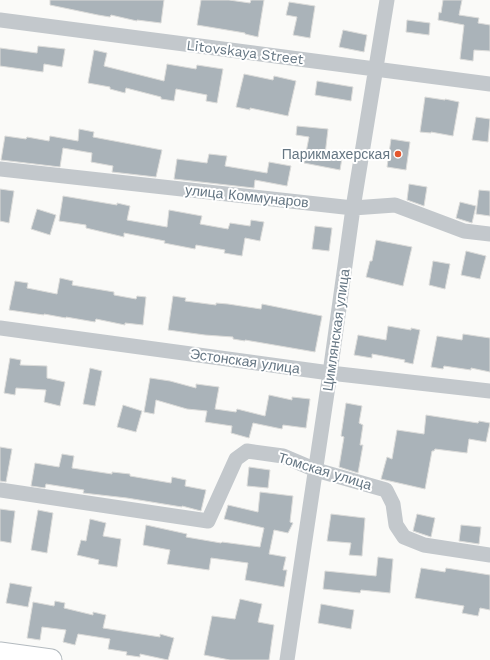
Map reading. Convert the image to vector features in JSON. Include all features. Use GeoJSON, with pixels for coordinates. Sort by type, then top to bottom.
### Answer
{"type":"FeatureCollection","features":[{"type":"Feature","properties":{"kind":"main road"},"geometry":{"type":"LineString","coordinates":[[0,653],[51,660]]}},
{"type":"Feature","properties":{"kind":"street","name":"Цимлянская улица"},"geometry":{"type":"LineString","coordinates":[[287,660],[316,470],[353,208],[377,69],[387,0]]}},
{"type":"Feature","properties":{"kind":"street","name":"Litovskaya Street"},"geometry":{"type":"LineString","coordinates":[[0,20],[490,84]]}},
{"type":"Feature","properties":{"kind":"street","name":"улица Коммунаров"},"geometry":{"type":"LineString","coordinates":[[0,169],[353,208],[395,205],[464,230],[490,234]]}},
{"type":"Feature","properties":{"kind":"street","name":"Эстонская улица"},"geometry":{"type":"LineString","coordinates":[[0,328],[330,373],[490,391]]}},
{"type":"Feature","properties":{"kind":"street","name":"Томская улица"},"geometry":{"type":"LineString","coordinates":[[0,490],[208,521],[236,459],[247,451],[283,456],[316,470],[386,490],[393,504],[396,525],[404,538],[424,545],[490,555]]}},
{"type":"Feature","properties":{"kind":"building"},"geometry":{"type":"Polygon","coordinates":[[[50,0],[164,0],[161,23],[137,21],[111,15],[110,17],[98,15],[50,5],[50,0]]]}},
{"type":"Feature","properties":{"kind":"building"},"geometry":{"type":"Polygon","coordinates":[[[201,0],[229,0],[250,3],[251,0],[264,0],[258,37],[245,33],[197,25],[201,0]]]}},
{"type":"Feature","properties":{"kind":"building"},"geometry":{"type":"Polygon","coordinates":[[[443,0],[462,0],[459,15],[479,18],[478,23],[490,25],[490,51],[474,50],[473,61],[460,59],[464,25],[438,20],[439,12],[441,13],[443,0]]]}},
{"type":"Feature","properties":{"kind":"building"},"geometry":{"type":"Polygon","coordinates":[[[289,2],[315,6],[310,38],[293,35],[297,17],[286,15],[289,2]]]}},
{"type":"Feature","properties":{"kind":"building"},"geometry":{"type":"Polygon","coordinates":[[[407,20],[430,23],[429,35],[406,32],[407,20]]]}},
{"type":"Feature","properties":{"kind":"building"},"geometry":{"type":"Polygon","coordinates":[[[343,30],[367,35],[364,52],[339,47],[343,30]]]}},
{"type":"Feature","properties":{"kind":"building"},"geometry":{"type":"Polygon","coordinates":[[[38,46],[65,49],[62,67],[44,64],[43,72],[0,66],[0,48],[37,53],[38,46]]]}},
{"type":"Feature","properties":{"kind":"building"},"geometry":{"type":"Polygon","coordinates":[[[94,50],[107,53],[104,66],[164,81],[167,64],[196,69],[197,65],[223,69],[217,103],[206,101],[207,95],[176,89],[174,101],[161,99],[161,97],[126,88],[125,93],[110,89],[110,87],[88,83],[94,50]]]}},
{"type":"Feature","properties":{"kind":"building"},"geometry":{"type":"Polygon","coordinates":[[[244,74],[273,80],[274,76],[296,81],[288,116],[250,108],[250,110],[236,107],[244,74]]]}},
{"type":"Feature","properties":{"kind":"building"},"geometry":{"type":"Polygon","coordinates":[[[317,81],[353,87],[351,101],[315,95],[317,81]]]}},
{"type":"Feature","properties":{"kind":"building"},"geometry":{"type":"Polygon","coordinates":[[[425,97],[459,102],[453,136],[431,132],[420,132],[425,97]]]}},
{"type":"Feature","properties":{"kind":"building"},"geometry":{"type":"Polygon","coordinates":[[[476,117],[490,119],[488,142],[472,140],[476,117]]]}},
{"type":"Feature","properties":{"kind":"building"},"geometry":{"type":"Polygon","coordinates":[[[297,126],[328,129],[325,155],[342,158],[340,170],[304,163],[309,137],[296,135],[297,126]]]}},
{"type":"Feature","properties":{"kind":"building"},"geometry":{"type":"Polygon","coordinates":[[[79,129],[94,132],[93,137],[162,150],[156,177],[112,172],[113,166],[91,162],[92,153],[63,148],[60,167],[1,160],[5,136],[26,139],[27,137],[49,141],[50,136],[78,141],[79,129]]]}},
{"type":"Feature","properties":{"kind":"building","name":"Парикмахерская"},"geometry":{"type":"Polygon","coordinates":[[[391,139],[410,142],[406,170],[387,167],[391,139]]]}},
{"type":"Feature","properties":{"kind":"building"},"geometry":{"type":"Polygon","coordinates":[[[209,154],[227,156],[225,166],[267,173],[269,162],[291,166],[287,186],[255,180],[254,188],[174,179],[177,159],[207,163],[209,154]]]}},
{"type":"Feature","properties":{"kind":"building"},"geometry":{"type":"Polygon","coordinates":[[[409,184],[427,187],[424,206],[407,200],[409,184]]]}},
{"type":"Feature","properties":{"kind":"building"},"geometry":{"type":"Polygon","coordinates":[[[0,189],[14,191],[9,223],[0,221],[0,189]]]}},
{"type":"Feature","properties":{"kind":"building"},"geometry":{"type":"Polygon","coordinates":[[[479,190],[490,191],[490,216],[476,214],[479,190]]]}},
{"type":"Feature","properties":{"kind":"building"},"geometry":{"type":"Polygon","coordinates":[[[63,196],[130,206],[127,220],[167,227],[169,210],[202,216],[200,224],[228,229],[230,223],[250,226],[251,220],[264,222],[260,241],[245,238],[242,256],[224,253],[225,250],[196,245],[195,249],[164,243],[165,241],[124,233],[124,237],[86,228],[86,225],[59,221],[63,196]]]}},
{"type":"Feature","properties":{"kind":"building"},"geometry":{"type":"Polygon","coordinates":[[[460,202],[476,206],[472,223],[456,218],[460,202]]]}},
{"type":"Feature","properties":{"kind":"building"},"geometry":{"type":"Polygon","coordinates":[[[37,209],[56,215],[50,235],[31,229],[37,209]]]}},
{"type":"Feature","properties":{"kind":"building"},"geometry":{"type":"Polygon","coordinates":[[[315,226],[332,228],[329,251],[312,249],[315,226]]]}},
{"type":"Feature","properties":{"kind":"building"},"geometry":{"type":"Polygon","coordinates":[[[376,240],[412,247],[403,286],[366,277],[370,261],[372,261],[376,240]]]}},
{"type":"Feature","properties":{"kind":"building"},"geometry":{"type":"Polygon","coordinates":[[[466,251],[486,256],[480,279],[461,275],[466,251]]]}},
{"type":"Feature","properties":{"kind":"building"},"geometry":{"type":"Polygon","coordinates":[[[433,261],[450,264],[445,289],[429,285],[433,261]]]}},
{"type":"Feature","properties":{"kind":"building"},"geometry":{"type":"Polygon","coordinates":[[[60,278],[73,281],[72,285],[114,292],[114,295],[136,299],[137,296],[146,297],[143,325],[125,323],[125,325],[96,319],[95,322],[9,310],[15,281],[28,283],[27,288],[57,294],[60,278]]]}},
{"type":"Feature","properties":{"kind":"building"},"geometry":{"type":"Polygon","coordinates":[[[173,296],[186,298],[185,301],[216,305],[216,303],[228,304],[261,309],[262,304],[322,316],[315,352],[233,339],[233,337],[168,330],[173,296]]]}},
{"type":"Feature","properties":{"kind":"building"},"geometry":{"type":"Polygon","coordinates":[[[388,326],[420,330],[413,364],[404,362],[405,360],[372,354],[372,358],[354,355],[358,335],[386,340],[388,326]]]}},
{"type":"Feature","properties":{"kind":"building"},"geometry":{"type":"Polygon","coordinates":[[[463,334],[490,338],[490,372],[471,368],[471,370],[444,366],[443,369],[431,367],[437,336],[462,340],[463,334]]]}},
{"type":"Feature","properties":{"kind":"building"},"geometry":{"type":"Polygon","coordinates":[[[10,358],[21,360],[20,365],[47,366],[47,378],[65,382],[60,406],[44,402],[46,390],[16,388],[15,395],[4,393],[10,358]]]}},
{"type":"Feature","properties":{"kind":"building"},"geometry":{"type":"Polygon","coordinates":[[[90,368],[102,371],[95,406],[83,404],[90,368]]]}},
{"type":"Feature","properties":{"kind":"building"},"geometry":{"type":"Polygon","coordinates":[[[150,378],[170,381],[196,388],[196,384],[219,387],[215,409],[236,412],[237,409],[265,416],[269,395],[292,400],[292,397],[310,399],[306,428],[283,425],[282,429],[253,423],[249,438],[231,433],[232,426],[205,422],[207,411],[187,409],[156,400],[154,414],[144,412],[150,378]]]}},
{"type":"Feature","properties":{"kind":"building"},"geometry":{"type":"Polygon","coordinates":[[[346,403],[362,406],[359,423],[363,425],[360,445],[363,445],[358,473],[339,467],[344,437],[341,436],[346,403]]]}},
{"type":"Feature","properties":{"kind":"building"},"geometry":{"type":"Polygon","coordinates":[[[123,405],[142,411],[136,432],[117,427],[123,405]]]}},
{"type":"Feature","properties":{"kind":"building"},"geometry":{"type":"Polygon","coordinates":[[[426,415],[478,423],[479,421],[490,423],[486,442],[469,439],[467,453],[435,449],[432,451],[425,489],[381,479],[387,457],[392,459],[397,430],[424,434],[426,415]]]}},
{"type":"Feature","properties":{"kind":"building"},"geometry":{"type":"Polygon","coordinates":[[[0,447],[12,449],[6,482],[0,481],[0,447]]]}},
{"type":"Feature","properties":{"kind":"building"},"geometry":{"type":"Polygon","coordinates":[[[62,454],[74,456],[72,468],[112,474],[112,472],[130,474],[130,476],[171,483],[172,477],[186,480],[185,486],[206,490],[201,511],[182,506],[83,493],[84,490],[46,484],[45,488],[31,486],[35,463],[59,467],[62,454]]]}},
{"type":"Feature","properties":{"kind":"building"},"geometry":{"type":"Polygon","coordinates":[[[249,467],[270,470],[268,488],[247,486],[249,467]]]}},
{"type":"Feature","properties":{"kind":"building"},"geometry":{"type":"Polygon","coordinates":[[[260,492],[293,496],[290,522],[293,523],[288,533],[274,530],[269,554],[286,557],[283,570],[287,570],[284,587],[245,580],[248,563],[211,558],[209,570],[167,564],[170,550],[143,545],[146,525],[187,534],[186,537],[221,543],[260,547],[264,528],[224,519],[228,505],[258,512],[260,492]]]}},
{"type":"Feature","properties":{"kind":"building"},"geometry":{"type":"Polygon","coordinates":[[[0,509],[15,511],[11,543],[0,541],[0,509]]]}},
{"type":"Feature","properties":{"kind":"building"},"geometry":{"type":"Polygon","coordinates":[[[38,510],[53,513],[47,553],[31,550],[38,510]]]}},
{"type":"Feature","properties":{"kind":"building"},"geometry":{"type":"Polygon","coordinates":[[[331,514],[365,518],[362,556],[349,555],[351,543],[327,541],[331,514]]]}},
{"type":"Feature","properties":{"kind":"building"},"geometry":{"type":"Polygon","coordinates":[[[417,514],[435,518],[431,537],[413,531],[417,514]]]}},
{"type":"Feature","properties":{"kind":"building"},"geometry":{"type":"Polygon","coordinates":[[[90,519],[106,523],[103,536],[121,539],[117,567],[98,564],[99,560],[77,555],[81,540],[86,541],[90,519]]]}},
{"type":"Feature","properties":{"kind":"building"},"geometry":{"type":"Polygon","coordinates":[[[461,525],[481,527],[479,544],[459,541],[461,525]]]}},
{"type":"Feature","properties":{"kind":"building"},"geometry":{"type":"Polygon","coordinates":[[[378,557],[393,559],[390,593],[361,590],[360,593],[323,589],[325,571],[376,576],[378,557]]]}},
{"type":"Feature","properties":{"kind":"building"},"geometry":{"type":"Polygon","coordinates":[[[421,568],[445,572],[446,568],[490,575],[490,610],[480,608],[478,616],[462,613],[464,606],[415,598],[421,568]]]}},
{"type":"Feature","properties":{"kind":"building"},"geometry":{"type":"Polygon","coordinates":[[[10,583],[32,587],[28,607],[6,603],[10,583]]]}},
{"type":"Feature","properties":{"kind":"building"},"geometry":{"type":"Polygon","coordinates":[[[240,599],[262,604],[258,622],[274,625],[269,660],[230,660],[204,655],[212,616],[235,619],[240,599]]]}},
{"type":"Feature","properties":{"kind":"building"},"geometry":{"type":"Polygon","coordinates":[[[55,601],[65,603],[64,608],[93,615],[93,612],[106,615],[103,628],[160,637],[160,634],[174,638],[168,660],[140,654],[140,657],[126,655],[127,652],[108,649],[110,639],[78,634],[75,645],[63,642],[66,630],[42,627],[40,640],[27,638],[33,602],[54,606],[55,601]]]}},
{"type":"Feature","properties":{"kind":"building"},"geometry":{"type":"Polygon","coordinates":[[[321,604],[354,610],[351,629],[318,623],[321,604]]]}},
{"type":"Feature","properties":{"kind":"place","name":"Парикмахерская"},"geometry":{"type":"Point","coordinates":[398,154]}}]}
